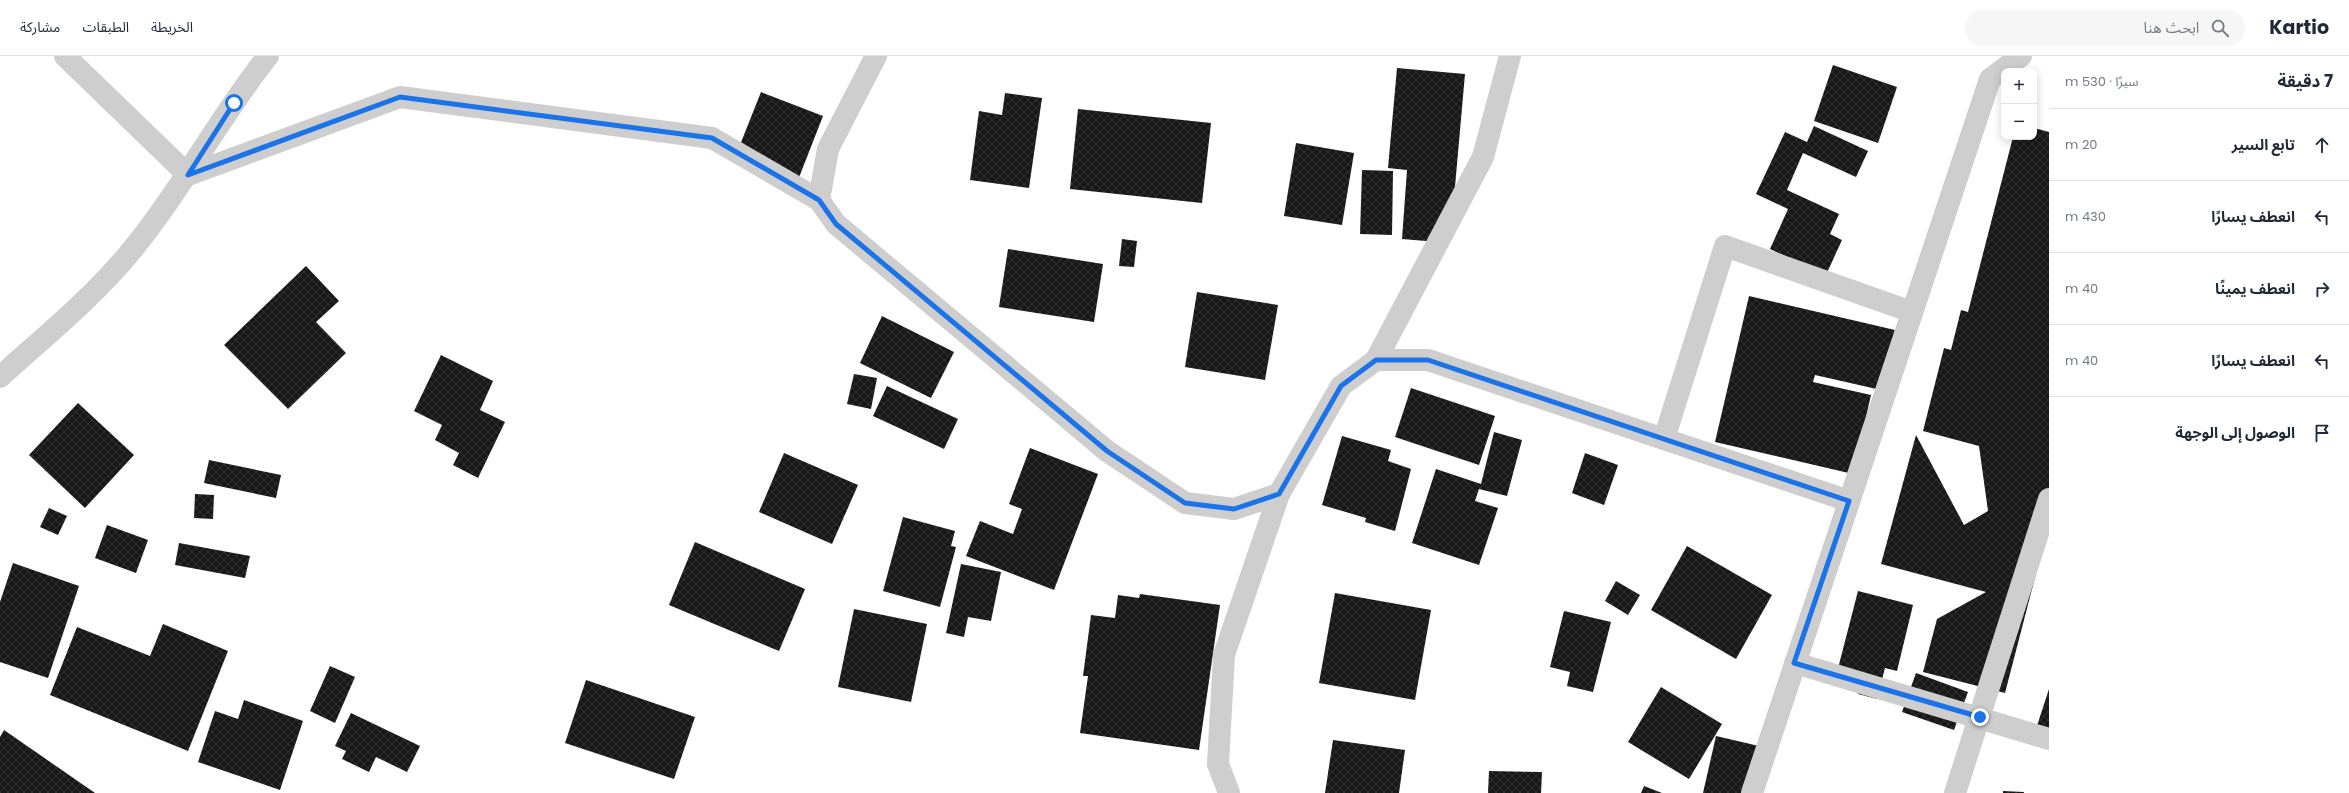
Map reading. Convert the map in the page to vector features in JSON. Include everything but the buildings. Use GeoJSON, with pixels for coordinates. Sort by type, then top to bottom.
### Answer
{"type":"FeatureCollection","features":[{"type":"Feature","properties":{"kind":"street"},"geometry":{"type":"LineString","coordinates":[[65,56],[188,175]]}},
{"type":"Feature","properties":{"kind":"street"},"geometry":{"type":"LineString","coordinates":[[0,377],[94,291],[127,256],[188,175],[234,103],[268,56]]}},
{"type":"Feature","properties":{"kind":"street"},"geometry":{"type":"LineString","coordinates":[[819,200],[828,149],[876,56]]}},
{"type":"Feature","properties":{"kind":"street"},"geometry":{"type":"LineString","coordinates":[[1752,793],[1794,663],[1990,79],[2021,56]]}},
{"type":"Feature","properties":{"kind":"street"},"geometry":{"type":"LineString","coordinates":[[1229,793],[1218,764],[1224,655],[1279,494],[1341,386],[1376,360],[1483,157],[1508,57]]}},
{"type":"Feature","properties":{"kind":"street"},"geometry":{"type":"LineString","coordinates":[[188,175],[400,97],[712,138],[819,200],[836,224],[1107,451],[1185,503],[1234,509],[1279,494]]}},
{"type":"Feature","properties":{"kind":"street"},"geometry":{"type":"LineString","coordinates":[[1664,439],[1725,246],[1912,312]]}},
{"type":"Feature","properties":{"kind":"street"},"geometry":{"type":"LineString","coordinates":[[1376,360],[1428,360],[1849,501]]}},
{"type":"Feature","properties":{"kind":"street"},"geometry":{"type":"LineString","coordinates":[[1955,793],[2049,499]]}},
{"type":"Feature","properties":{"kind":"street"},"geometry":{"type":"LineString","coordinates":[[1794,663],[1980,717],[2049,739]]}},
{"type":"Feature","properties":{"kind":"route"},"geometry":{"type":"LineString","coordinates":[[234,103],[188,175],[284,138],[400,97],[712,138],[819,200],[836,224],[1107,451],[1185,503],[1234,509],[1279,494],[1341,386],[1376,360],[1428,360],[1849,501],[1794,663],[1980,717]]}}]}
